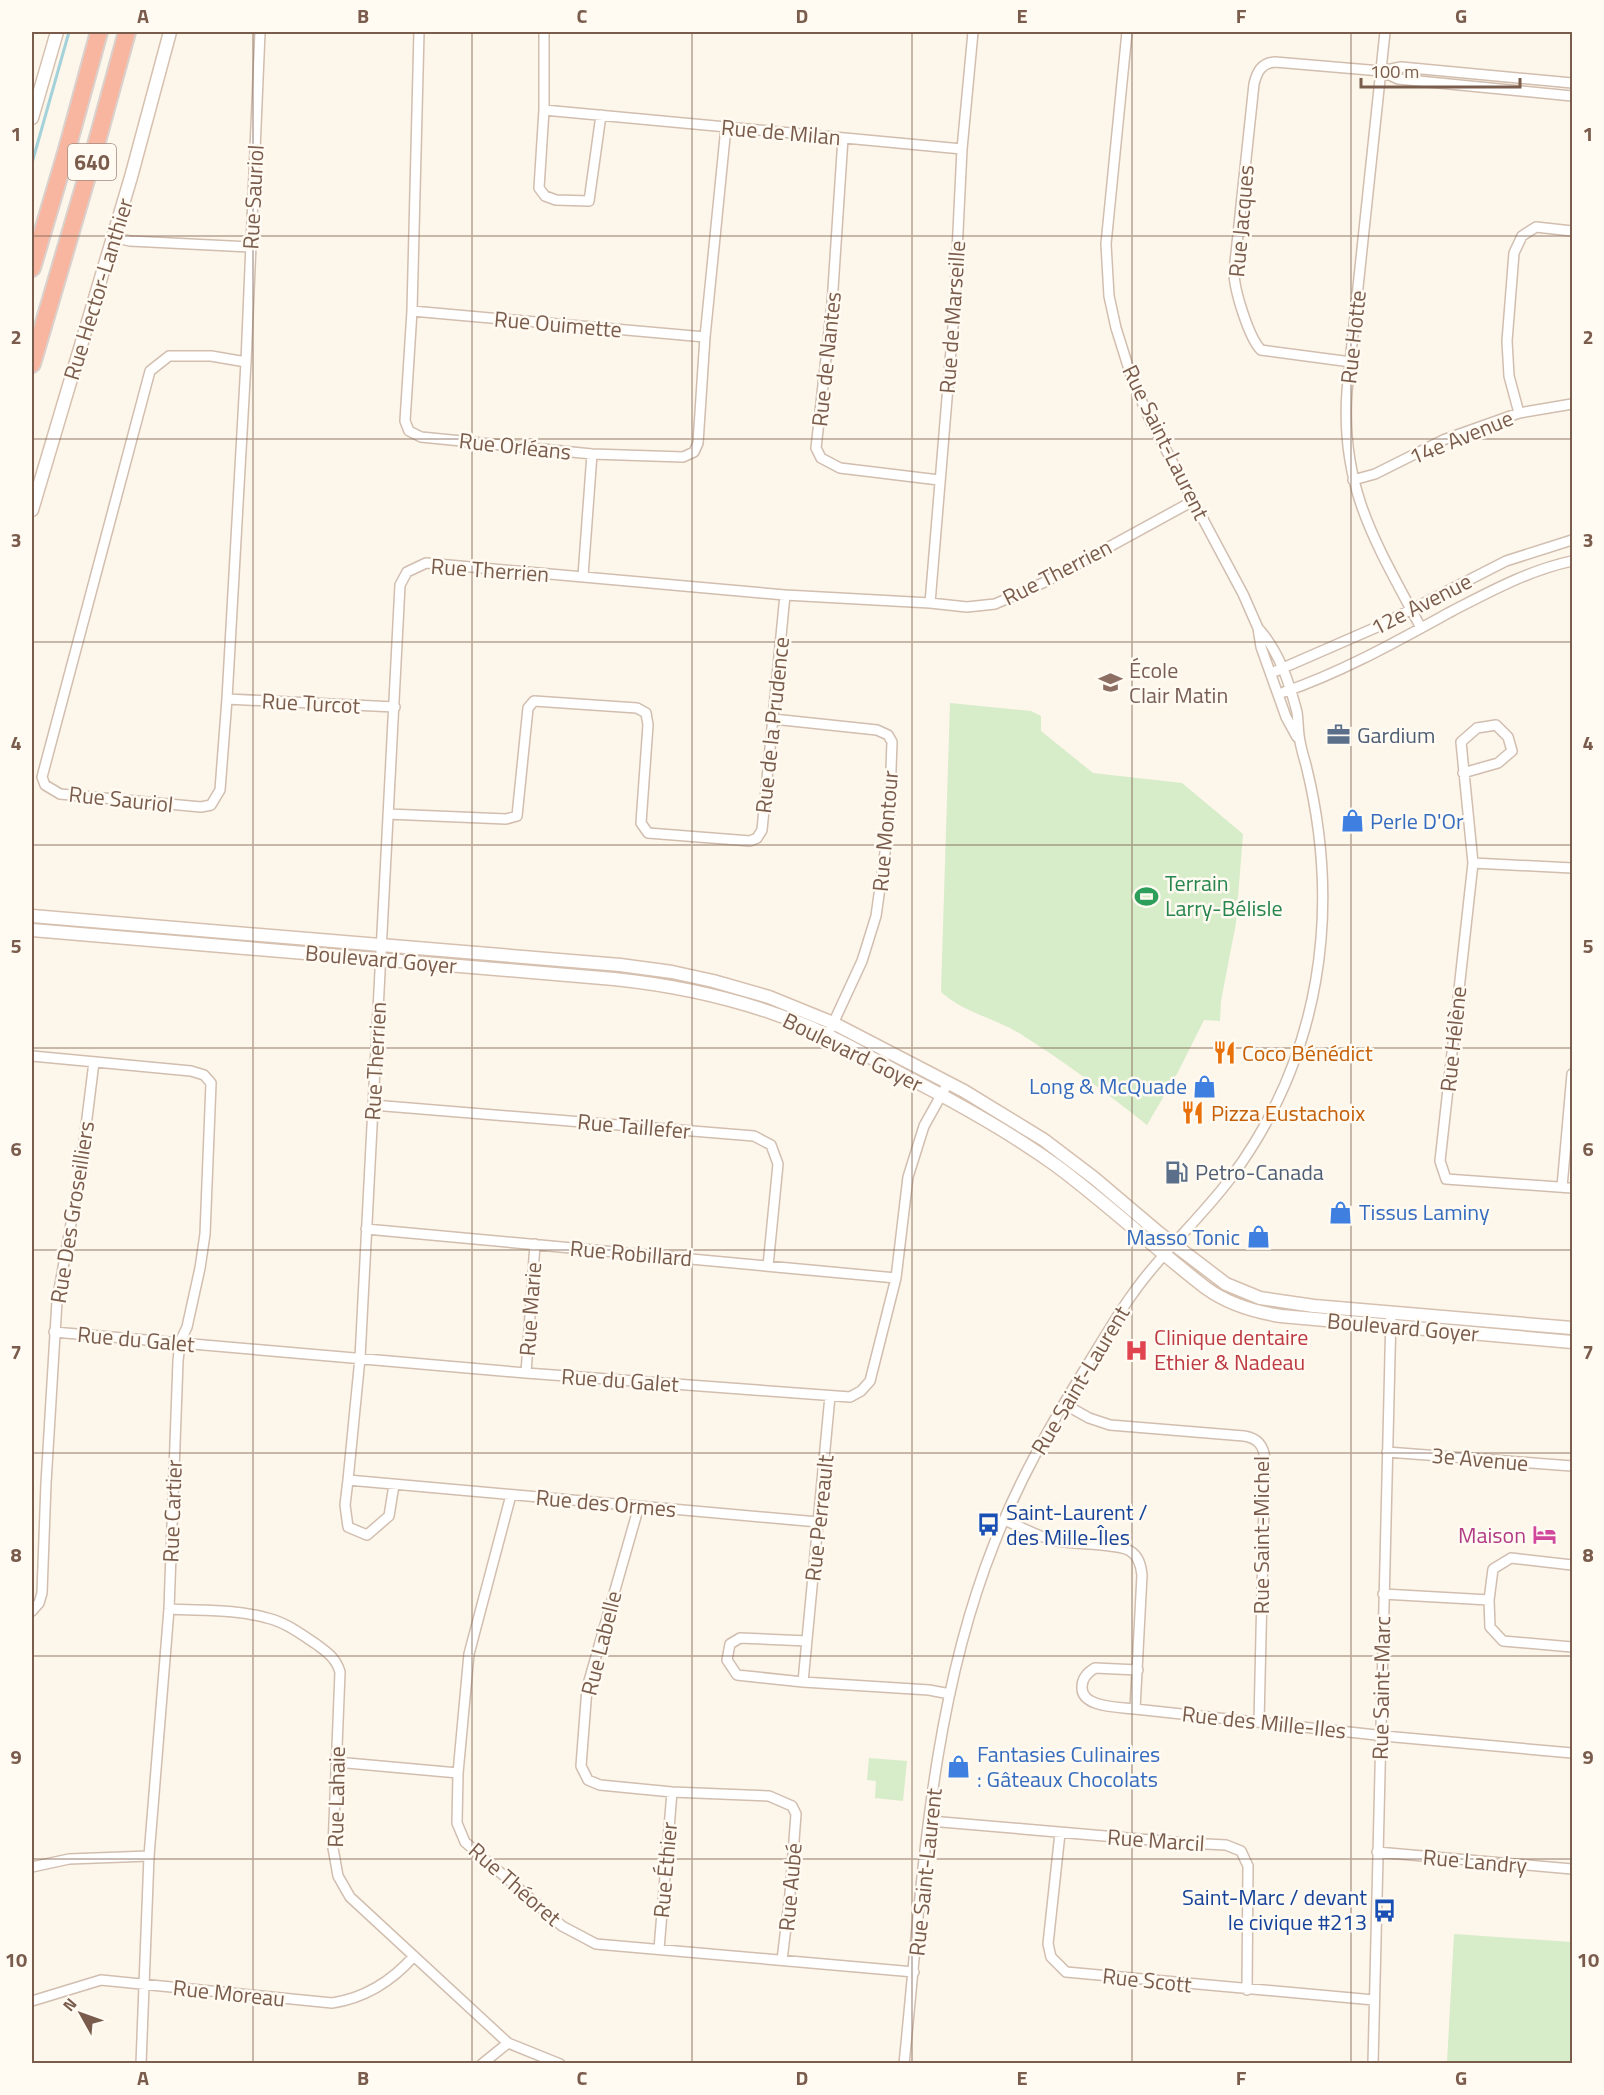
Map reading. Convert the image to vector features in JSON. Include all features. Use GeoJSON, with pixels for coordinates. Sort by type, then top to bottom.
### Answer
{"type":"FeatureCollection","features":[{"type":"Feature","properties":{"kind":"highway","name":"640"},"geometry":{"type":"LineString","coordinates":[[32,268],[99,32]]}},
{"type":"Feature","properties":{"kind":"highway","name":"640"},"geometry":{"type":"LineString","coordinates":[[32,364],[127,32]]}},
{"type":"Feature","properties":{"kind":"street"},"geometry":{"type":"LineString","coordinates":[[32,118],[57,32]]}},
{"type":"Feature","properties":{"kind":"street","name":"Rue Hector-Lanthier"},"geometry":{"type":"LineString","coordinates":[[32,510],[138,153],[170,32]]}},
{"type":"Feature","properties":{"kind":"street","name":"Rue Sauriol"},"geometry":{"type":"LineString","coordinates":[[246,362],[211,357],[169,356],[150,371],[42,777],[45,785],[60,794],[201,807],[211,805],[220,789],[228,699],[246,362],[260,32]]}},
{"type":"Feature","properties":{"kind":"street","name":"Rue Orléans"},"geometry":{"type":"LineString","coordinates":[[419,32],[412,311],[405,421],[409,431],[421,437],[592,454],[683,457],[694,452],[698,443],[705,337],[726,127]]}},
{"type":"Feature","properties":{"kind":"street"},"geometry":{"type":"LineString","coordinates":[[544,32],[544,110],[539,188],[545,196],[556,200],[589,201],[601,115]]}},
{"type":"Feature","properties":{"kind":"street","name":"Rue de Marseille"},"geometry":{"type":"LineString","coordinates":[[930,603],[954,314],[962,149],[973,32]]}},
{"type":"Feature","properties":{"kind":"street","name":"Rue Saint-Laurent"},"geometry":{"type":"LineString","coordinates":[[1127,32],[1107,220],[1106,257],[1109,296],[1116,328],[1132,379],[1154,428],[1243,594],[1258,628],[1261,647],[1286,717],[1299,739]]}},
{"type":"Feature","properties":{"kind":"street","name":"Rue Hotte"},"geometry":{"type":"LineString","coordinates":[[1385,32],[1346,429],[1353,480],[1368,525],[1420,628]]}},
{"type":"Feature","properties":{"kind":"street","name":"Rue Jacques"},"geometry":{"type":"LineString","coordinates":[[1351,362],[1261,350],[1255,342],[1236,290],[1234,272],[1254,84],[1259,69],[1268,63],[1275,62],[1382,71]]}},
{"type":"Feature","properties":{"kind":"street"},"geometry":{"type":"LineString","coordinates":[[1382,71],[1401,67],[1572,83]]}},
{"type":"Feature","properties":{"kind":"street"},"geometry":{"type":"LineString","coordinates":[[1382,71],[1398,79],[1572,96]]}},
{"type":"Feature","properties":{"kind":"street","name":"Rue de Milan"},"geometry":{"type":"LineString","coordinates":[[544,110],[962,149]]}},
{"type":"Feature","properties":{"kind":"street","name":"Rue de Nantes"},"geometry":{"type":"LineString","coordinates":[[843,138],[832,304],[816,448],[821,458],[840,468],[939,480]]}},
{"type":"Feature","properties":{"kind":"street"},"geometry":{"type":"LineString","coordinates":[[1519,413],[1509,376],[1507,341],[1514,253],[1522,236],[1536,228],[1572,231]]}},
{"type":"Feature","properties":{"kind":"street"},"geometry":{"type":"LineString","coordinates":[[112,237],[130,241],[250,247]]}},
{"type":"Feature","properties":{"kind":"street","name":"Rue Ouimette"},"geometry":{"type":"LineString","coordinates":[[412,311],[705,337]]}},
{"type":"Feature","properties":{"kind":"street","name":"14e Avenue"},"geometry":{"type":"LineString","coordinates":[[1353,480],[1375,474],[1443,440],[1519,413],[1572,404]]}},
{"type":"Feature","properties":{"kind":"street"},"geometry":{"type":"LineString","coordinates":[[583,576],[592,454]]}},
{"type":"Feature","properties":{"kind":"street","name":"Rue Therrien"},"geometry":{"type":"LineString","coordinates":[[360,1358],[400,585],[407,572],[426,563],[785,596],[967,607],[994,604],[1045,582],[1193,501]]}},
{"type":"Feature","properties":{"kind":"street","name":"12e Avenue"},"geometry":{"type":"LineString","coordinates":[[1271,673],[1412,611],[1506,561],[1572,540]]}},
{"type":"Feature","properties":{"kind":"street","name":"12e Avenue"},"geometry":{"type":"LineString","coordinates":[[1279,694],[1382,649],[1515,579],[1547,567],[1572,561]]}},
{"type":"Feature","properties":{"kind":"street","name":"Rue de la Prudence"},"geometry":{"type":"LineString","coordinates":[[388,814],[506,819],[517,816],[528,708],[534,701],[638,708],[646,713],[648,725],[641,823],[648,832],[750,841],[757,838],[762,830],[785,596]]}},
{"type":"Feature","properties":{"kind":"street","name":"Rue Saint-Laurent"},"geometry":{"type":"LineString","coordinates":[[904,2064],[930,1821],[950,1694],[977,1592],[1004,1520],[1022,1480],[1064,1404],[1127,1301],[1228,1182],[1263,1128],[1293,1064],[1313,998],[1322,932],[1322,864],[1313,797],[1299,739],[1298,714],[1272,643],[1258,628]]}},
{"type":"Feature","properties":{"kind":"street","name":"Rue Turcot"},"geometry":{"type":"LineString","coordinates":[[228,699],[395,707]]}},
{"type":"Feature","properties":{"kind":"street","name":"Rue Montour"},"geometry":{"type":"LineString","coordinates":[[773,719],[877,730],[888,735],[892,742],[889,824],[876,916],[862,961],[827,1035]]}},
{"type":"Feature","properties":{"kind":"street","name":"Rue Hélène"},"geometry":{"type":"LineString","coordinates":[[1463,772],[1498,763],[1512,752],[1508,737],[1496,725],[1476,728],[1461,742],[1463,772],[1473,863],[1440,1161],[1446,1179],[1567,1187]]}},
{"type":"Feature","properties":{"kind":"street"},"geometry":{"type":"LineString","coordinates":[[1473,863],[1572,868]]}},
{"type":"Feature","properties":{"kind":"street","name":"Boulevard Goyer"},"geometry":{"type":"LineString","coordinates":[[32,916],[620,965],[698,977],[752,992],[806,1011],[993,1108],[1044,1140],[1080,1167],[1226,1284],[1260,1298],[1296,1304],[1572,1328]]}},
{"type":"Feature","properties":{"kind":"street","name":"Boulevard Goyer"},"geometry":{"type":"LineString","coordinates":[[32,930],[593,977],[672,986],[731,1000],[795,1021],[827,1035],[1014,1136],[1048,1160],[1212,1293],[1250,1309],[1281,1316],[1572,1342]]}},
{"type":"Feature","properties":{"kind":"street"},"geometry":{"type":"LineString","coordinates":[[32,1056],[94,1062]]}},
{"type":"Feature","properties":{"kind":"street","name":"Rue Des Groseilliers"},"geometry":{"type":"LineString","coordinates":[[32,1611],[39,1603],[42,1593],[57,1301],[80,1174],[94,1062]]}},
{"type":"Feature","properties":{"kind":"street","name":"Rue Cartier"},"geometry":{"type":"LineString","coordinates":[[94,1062],[190,1071],[204,1075],[211,1083],[205,1234],[187,1327],[180,1342],[178,1361],[169,1609],[149,1856],[141,2064]]}},
{"type":"Feature","properties":{"kind":"street"},"geometry":{"type":"LineString","coordinates":[[1567,1187],[1572,1074]]}},
{"type":"Feature","properties":{"kind":"street","name":"Rue du Galet"},"geometry":{"type":"LineString","coordinates":[[54,1332],[526,1373],[850,1397],[861,1391],[870,1381],[896,1278],[908,1177],[924,1126],[948,1083]]}},
{"type":"Feature","properties":{"kind":"street","name":"Rue Taillefer"},"geometry":{"type":"LineString","coordinates":[[373,1104],[754,1136],[771,1145],[778,1164],[768,1266]]}},
{"type":"Feature","properties":{"kind":"street","name":"Rue Robillard"},"geometry":{"type":"LineString","coordinates":[[366,1229],[896,1278]]}},
{"type":"Feature","properties":{"kind":"street","name":"Rue Marie"},"geometry":{"type":"LineString","coordinates":[[526,1373],[535,1244]]}},
{"type":"Feature","properties":{"kind":"street","name":"Rue Saint-Marc"},"geometry":{"type":"LineString","coordinates":[[1373,2064],[1391,1313]]}},
{"type":"Feature","properties":{"kind":"street"},"geometry":{"type":"LineString","coordinates":[[360,1358],[345,1505],[348,1527],[367,1535],[388,1516],[394,1485]]}},
{"type":"Feature","properties":{"kind":"street","name":"Rue Perreault"},"geometry":{"type":"LineString","coordinates":[[803,1682],[830,1396]]}},
{"type":"Feature","properties":{"kind":"street","name":"Rue Saint-Michel"},"geometry":{"type":"LineString","coordinates":[[1064,1404],[1089,1418],[1110,1425],[1244,1436],[1261,1444],[1264,1460],[1259,1722]]}},
{"type":"Feature","properties":{"kind":"street","name":"3e Avenue"},"geometry":{"type":"LineString","coordinates":[[1387,1452],[1572,1466]]}},
{"type":"Feature","properties":{"kind":"street","name":"Rue des Ormes"},"geometry":{"type":"LineString","coordinates":[[348,1480],[818,1522]]}},
{"type":"Feature","properties":{"kind":"street","name":"Rue Théoret"},"geometry":{"type":"LineString","coordinates":[[511,1495],[469,1654],[458,1773],[458,1823],[465,1842],[562,1926],[596,1944],[914,1972]]}},
{"type":"Feature","properties":{"kind":"street","name":"Rue Labelle"},"geometry":{"type":"LineString","coordinates":[[639,1506],[586,1688],[581,1766],[588,1780],[600,1785],[672,1792],[770,1796],[792,1806],[796,1814]]}},
{"type":"Feature","properties":{"kind":"street"},"geometry":{"type":"LineString","coordinates":[[1004,1520],[1057,1541],[1123,1548],[1136,1556],[1142,1575],[1135,1709]]}},
{"type":"Feature","properties":{"kind":"street"},"geometry":{"type":"LineString","coordinates":[[1572,1565],[1511,1558],[1492,1569],[1489,1600],[1490,1627],[1503,1641],[1572,1647]]}},
{"type":"Feature","properties":{"kind":"street"},"geometry":{"type":"LineString","coordinates":[[1383,1594],[1489,1600]]}},
{"type":"Feature","properties":{"kind":"street","name":"Rue Lahaie"},"geometry":{"type":"LineString","coordinates":[[169,1609],[247,1614],[269,1618],[299,1632],[330,1654],[338,1664],[340,1672],[333,1848],[338,1876],[350,1897],[508,2043]]}},
{"type":"Feature","properties":{"kind":"street"},"geometry":{"type":"LineString","coordinates":[[807,1641],[740,1638],[730,1644],[727,1660],[737,1675],[803,1682],[929,1690],[950,1694]]}},
{"type":"Feature","properties":{"kind":"street","name":"Rue des Mille-Iles"},"geometry":{"type":"LineString","coordinates":[[1138,1670],[1095,1668],[1086,1674],[1082,1684],[1083,1694],[1092,1702],[1135,1709],[1572,1753]]}},
{"type":"Feature","properties":{"kind":"street"},"geometry":{"type":"LineString","coordinates":[[336,1762],[458,1773]]}},
{"type":"Feature","properties":{"kind":"street","name":"Rue Éthier"},"geometry":{"type":"LineString","coordinates":[[659,1949],[672,1792]]}},
{"type":"Feature","properties":{"kind":"street","name":"Rue Aubé"},"geometry":{"type":"LineString","coordinates":[[782,1960],[796,1814]]}},
{"type":"Feature","properties":{"kind":"street","name":"Rue Marcil"},"geometry":{"type":"LineString","coordinates":[[930,1821],[1226,1845],[1241,1851],[1248,1866],[1247,1990]]}},
{"type":"Feature","properties":{"kind":"street","name":"Rue Scott"},"geometry":{"type":"LineString","coordinates":[[1060,1833],[1048,1944],[1051,1957],[1066,1972],[1374,2000]]}},
{"type":"Feature","properties":{"kind":"street","name":"Rue Landry"},"geometry":{"type":"LineString","coordinates":[[1377,1852],[1572,1869]]}},
{"type":"Feature","properties":{"kind":"street"},"geometry":{"type":"LineString","coordinates":[[32,1867],[69,1859],[149,1856]]}},
{"type":"Feature","properties":{"kind":"street","name":"Rue Moreau"},"geometry":{"type":"LineString","coordinates":[[32,2001],[101,1980],[332,2003],[349,2001],[381,1986],[400,1972],[414,1956]]}},
{"type":"Feature","properties":{"kind":"street"},"geometry":{"type":"LineString","coordinates":[[482,2064],[508,2043],[560,2064]]}},
{"type":"Feature","properties":{"kind":"green space"},"geometry":{"type":"Polygon","coordinates":[[[950,703],[1031,711],[1041,716],[1041,731],[1093,773],[1182,783],[1243,834],[1236,923],[1221,1001],[1220,1021],[1204,1020],[1178,1072],[1147,1125],[1084,1077],[1019,1033],[959,1005],[941,992],[950,703]]]}},
{"type":"Feature","properties":{"kind":"green space"},"geometry":{"type":"Polygon","coordinates":[[[869,1758],[907,1761],[903,1801],[875,1798],[876,1781],[867,1780],[869,1758]]]}},
{"type":"Feature","properties":{"kind":"green space"},"geometry":{"type":"Polygon","coordinates":[[[1454,1934],[1572,1942],[1572,2063],[1447,2063],[1454,1934]]]}},
{"type":"Feature","properties":{"kind":"waterway"},"geometry":{"type":"LineString","coordinates":[[32,163],[69,32]]}},
{"type":"Feature","properties":{"kind":"place","name":"École Clair Matin"},"geometry":{"type":"Point","coordinates":[1111,683]}},
{"type":"Feature","properties":{"kind":"place","name":"Gardium"},"geometry":{"type":"Point","coordinates":[1339,735]}},
{"type":"Feature","properties":{"kind":"place","name":"Perle D'Or"},"geometry":{"type":"Point","coordinates":[1352,821]}},
{"type":"Feature","properties":{"kind":"place","name":"Terrain Larry-Bélisle"},"geometry":{"type":"Point","coordinates":[1147,896]}},
{"type":"Feature","properties":{"kind":"place","name":"Coco Bénédict"},"geometry":{"type":"Point","coordinates":[1224,1053]}},
{"type":"Feature","properties":{"kind":"place","name":"Long & McQuade"},"geometry":{"type":"Point","coordinates":[1205,1086]}},
{"type":"Feature","properties":{"kind":"place","name":"Pizza Eustachoix"},"geometry":{"type":"Point","coordinates":[1193,1113]}},
{"type":"Feature","properties":{"kind":"place","name":"Petro-Canada"},"geometry":{"type":"Point","coordinates":[1177,1172]}},
{"type":"Feature","properties":{"kind":"place","name":"Tissus Laminy"},"geometry":{"type":"Point","coordinates":[1341,1212]}},
{"type":"Feature","properties":{"kind":"place","name":"Masso Tonic"},"geometry":{"type":"Point","coordinates":[1258,1237]}},
{"type":"Feature","properties":{"kind":"place","name":"Clinique dentaire Ethier & Nadeau"},"geometry":{"type":"Point","coordinates":[1136,1350]}},
{"type":"Feature","properties":{"kind":"place","name":"Saint-Laurent / des Mille-Îles"},"geometry":{"type":"Point","coordinates":[988,1525]}},
{"type":"Feature","properties":{"kind":"place","name":"Maison"},"geometry":{"type":"Point","coordinates":[1544,1535]}},
{"type":"Feature","properties":{"kind":"place","name":"Fantasies Culinaires : Gâteaux Chocolats"},"geometry":{"type":"Point","coordinates":[959,1767]}},
{"type":"Feature","properties":{"kind":"place","name":"Saint-Marc / devant le civique #213"},"geometry":{"type":"Point","coordinates":[1385,1910]}}]}
